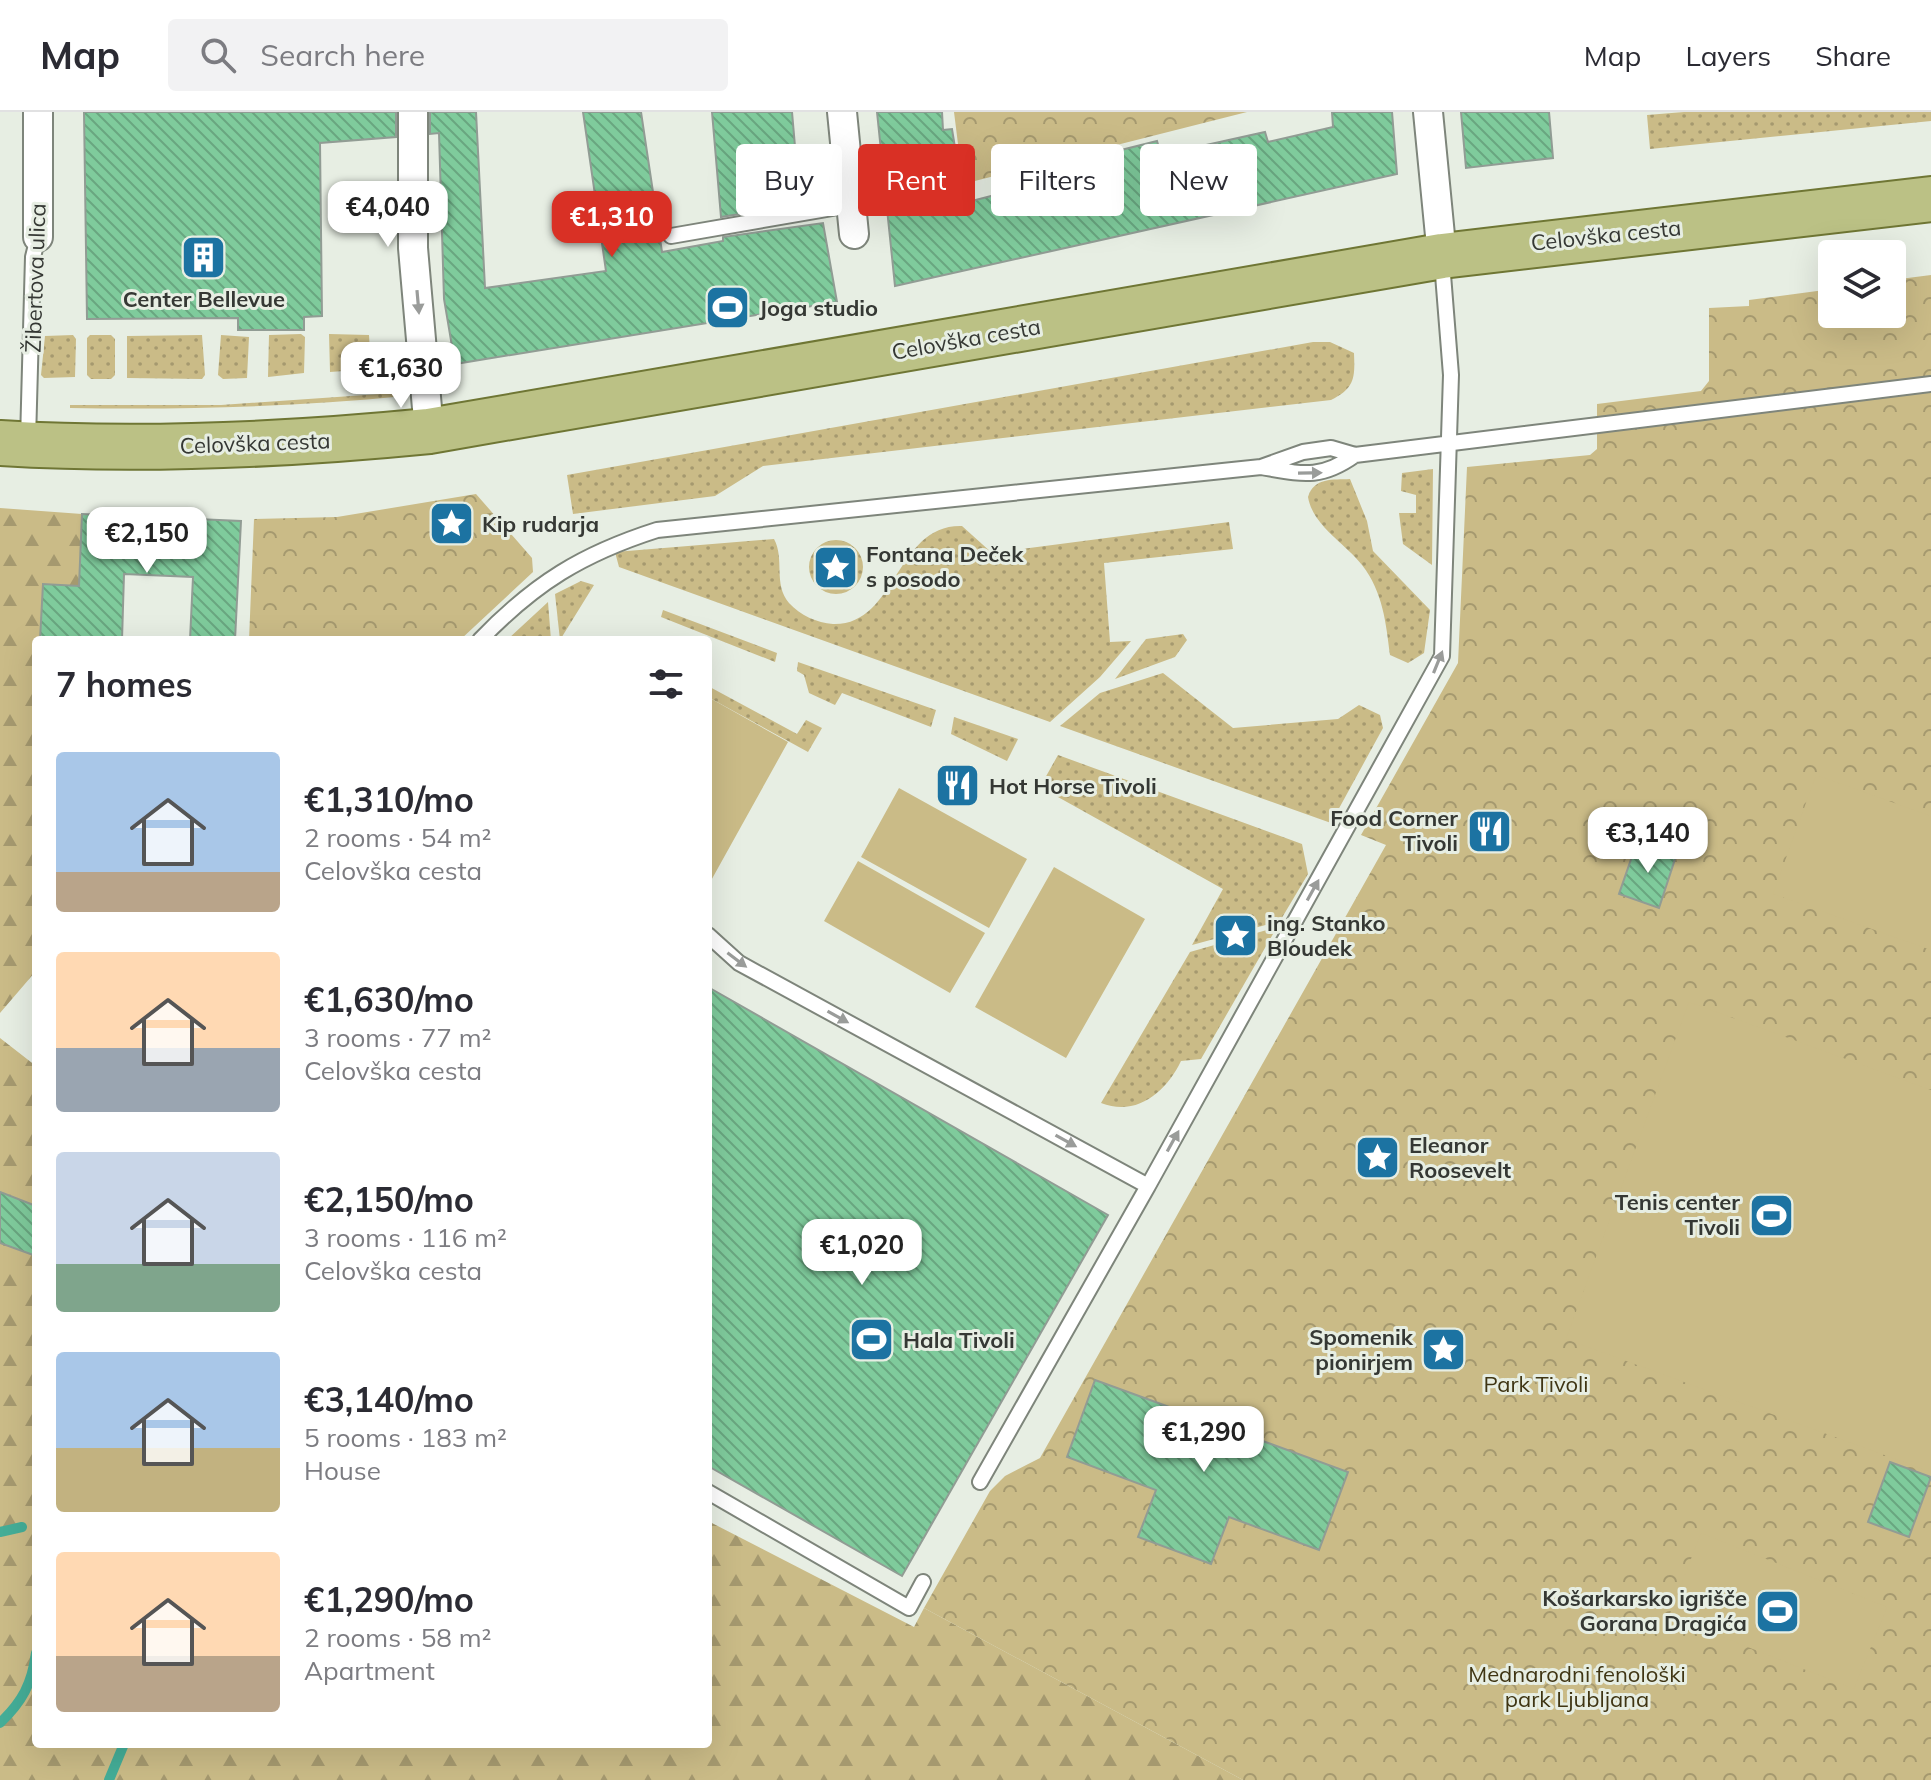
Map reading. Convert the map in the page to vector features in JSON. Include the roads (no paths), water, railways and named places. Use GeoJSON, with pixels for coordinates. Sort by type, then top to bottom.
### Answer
{"type":"FeatureCollection","features":[{"type":"Feature","properties":{"kind":"main road","name":"Celovška cesta"},"geometry":{"type":"LineString","coordinates":[[14,444],[107,448],[260,445],[429,431],[1442,256],[1931,199]]}},
{"type":"Feature","properties":{"kind":"street","name":"Žibertova ulica"},"geometry":{"type":"LineString","coordinates":[[38,112],[38,237]]}},
{"type":"Feature","properties":{"kind":"street"},"geometry":{"type":"LineString","coordinates":[[413,112],[413,248],[429,431]]}},
{"type":"Feature","properties":{"kind":"street"},"geometry":{"type":"LineString","coordinates":[[842,112],[854,234]]}},
{"type":"Feature","properties":{"kind":"street"},"geometry":{"type":"LineString","coordinates":[[1428,112],[1442,256]]}},
{"type":"Feature","properties":{"kind":"lane"},"geometry":{"type":"LineString","coordinates":[[671,236],[850,205]]}},
{"type":"Feature","properties":{"kind":"lane","name":"Žibertova ulica"},"geometry":{"type":"LineString","coordinates":[[14,444],[33,257],[38,237]]}},
{"type":"Feature","properties":{"kind":"lane"},"geometry":{"type":"LineString","coordinates":[[980,1482],[1442,656],[1451,375],[1442,256]]}},
{"type":"Feature","properties":{"kind":"lane"},"geometry":{"type":"LineString","coordinates":[[1261,467],[1304,474],[1328,472],[1355,455],[1450,441],[1931,384]]}},
{"type":"Feature","properties":{"kind":"lane"},"geometry":{"type":"LineString","coordinates":[[484,636],[527,594],[585,558],[657,530],[1261,467],[1303,452],[1331,448],[1355,455]]}},
{"type":"Feature","properties":{"kind":"lane"},"geometry":{"type":"LineString","coordinates":[[712,939],[739,963],[1148,1186]]}},
{"type":"Feature","properties":{"kind":"lane"},"geometry":{"type":"LineString","coordinates":[[712,1494],[909,1608],[923,1582]]}},
{"type":"Feature","properties":{"kind":"waterway"},"geometry":{"type":"LineString","coordinates":[[0,1532],[22,1527]]}},
{"type":"Feature","properties":{"kind":"waterway"},"geometry":{"type":"LineString","coordinates":[[0,1723],[25,1692],[32,1674]]}},
{"type":"Feature","properties":{"kind":"waterway"},"geometry":{"type":"LineString","coordinates":[[109,1780],[122,1748]]}},
{"type":"Feature","properties":{"kind":"place","name":"Center Bellevue"},"geometry":{"type":"Point","coordinates":[204,258]}},
{"type":"Feature","properties":{"kind":"place","name":"Joga studio"},"geometry":{"type":"Point","coordinates":[728,308]}},
{"type":"Feature","properties":{"kind":"place","name":"Kip rudarja"},"geometry":{"type":"Point","coordinates":[451,524]}},
{"type":"Feature","properties":{"kind":"place","name":"Fontana Deček s posodo"},"geometry":{"type":"Point","coordinates":[835,567]}},
{"type":"Feature","properties":{"kind":"place","name":"Hot Horse Tivoli"},"geometry":{"type":"Point","coordinates":[958,786]}},
{"type":"Feature","properties":{"kind":"place","name":"Food Corner Tivoli"},"geometry":{"type":"Point","coordinates":[1489,831]}},
{"type":"Feature","properties":{"kind":"place","name":"ing. Stanko Bloudek"},"geometry":{"type":"Point","coordinates":[1236,936]}},
{"type":"Feature","properties":{"kind":"place","name":"Eleanor Roosevelt"},"geometry":{"type":"Point","coordinates":[1378,1158]}},
{"type":"Feature","properties":{"kind":"place","name":"Tenis center Tivoli"},"geometry":{"type":"Point","coordinates":[1771,1215]}},
{"type":"Feature","properties":{"kind":"place","name":"Hala Tivoli"},"geometry":{"type":"Point","coordinates":[872,1340]}},
{"type":"Feature","properties":{"kind":"place","name":"Spomenik pionirjem"},"geometry":{"type":"Point","coordinates":[1444,1350]}},
{"type":"Feature","properties":{"kind":"place","name":"Košarkarsko igrišče Gorana Dragića"},"geometry":{"type":"Point","coordinates":[1778,1611]}},
{"type":"Feature","properties":{"kind":"park label","name":"Park Tivoli"},"geometry":{"type":"Point","coordinates":[1536,1384]}},
{"type":"Feature","properties":{"kind":"park label","name":"Mednarodni fenološki park Ljubljana"},"geometry":{"type":"Point","coordinates":[1577,1686]}}]}
